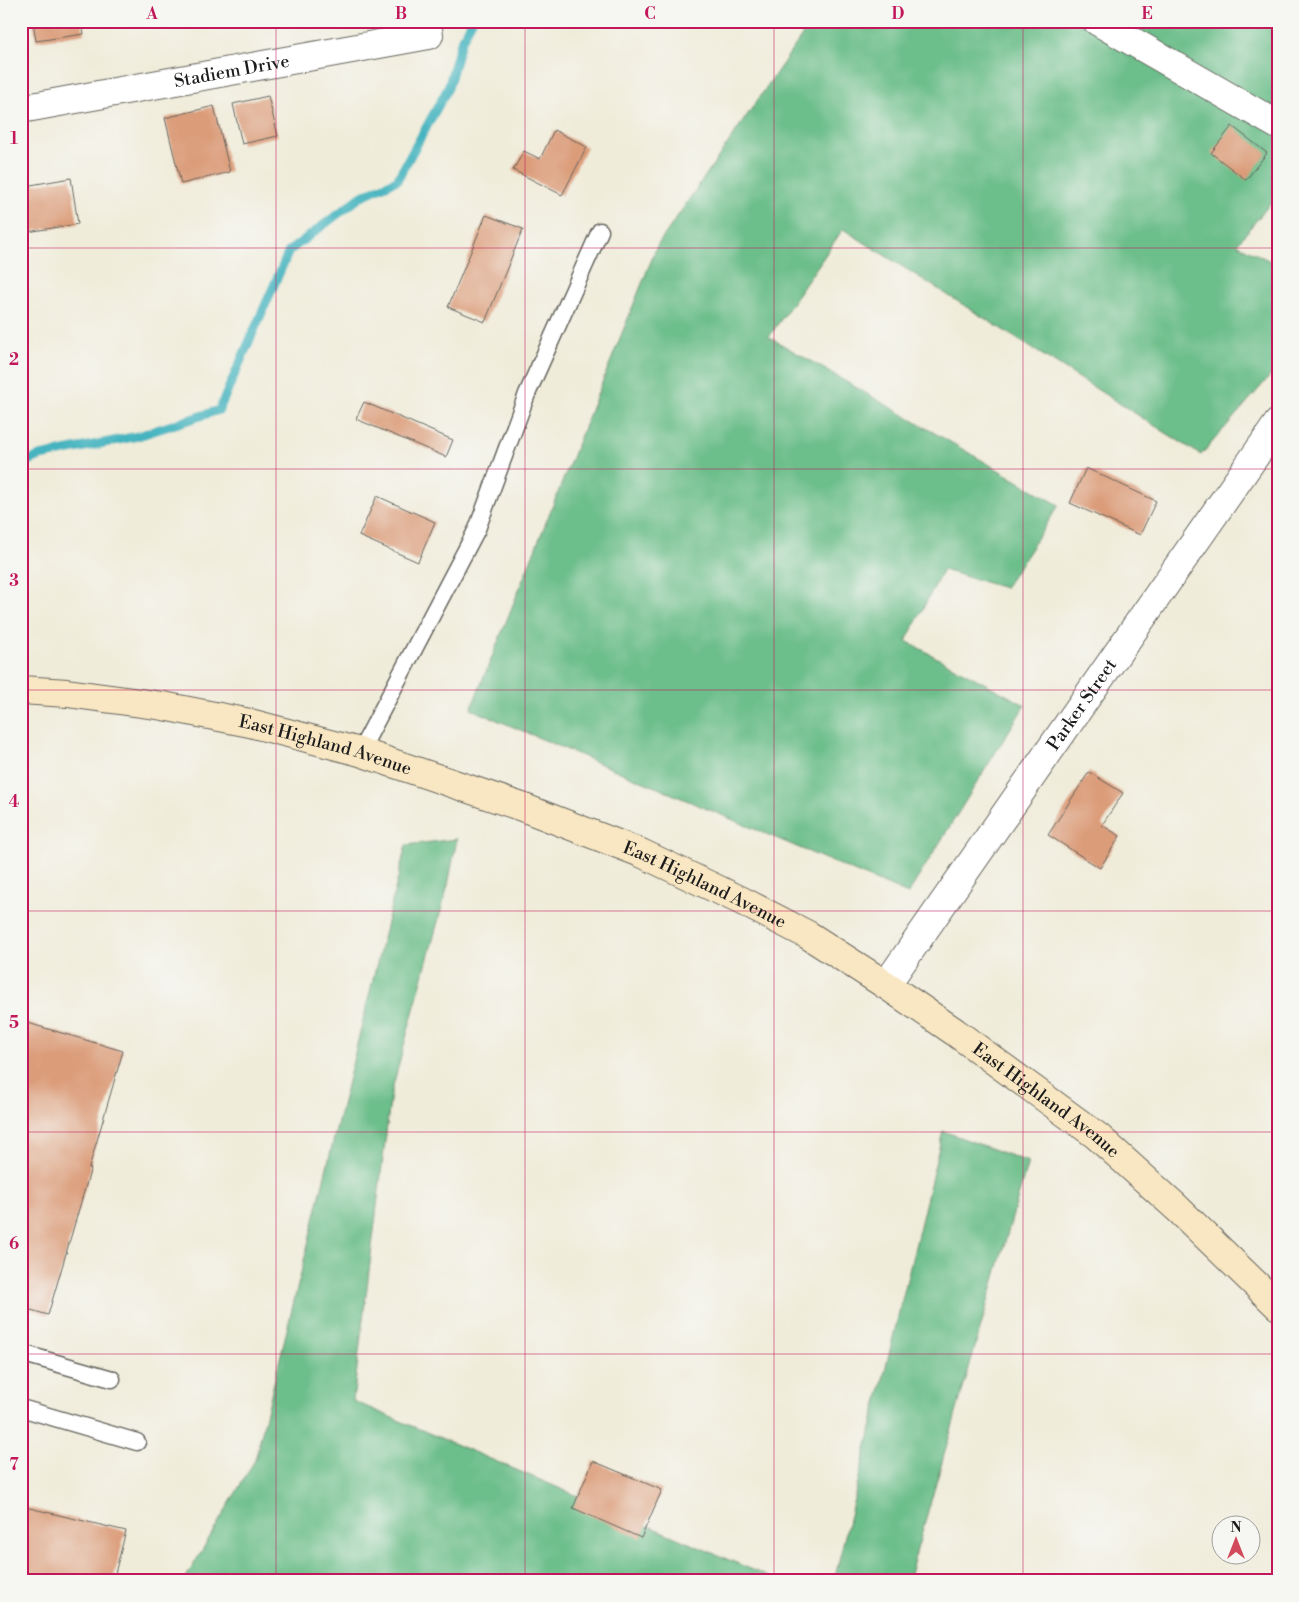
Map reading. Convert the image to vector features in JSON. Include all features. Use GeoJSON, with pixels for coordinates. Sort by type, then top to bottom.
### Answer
{"type":"FeatureCollection","features":[{"type":"Feature","properties":{"kind":"street","name":"Stadiem Drive"},"geometry":{"type":"LineString","coordinates":[[21,109],[429,35],[426,21]]}},
{"type":"Feature","properties":{"kind":"street"},"geometry":{"type":"LineString","coordinates":[[1097,21],[1278,125]]}},
{"type":"Feature","properties":{"kind":"street","name":"Parker Street"},"geometry":{"type":"LineString","coordinates":[[886,985],[1278,423]]}},
{"type":"Feature","properties":{"kind":"street","name":"East Highland Avenue"},"geometry":{"type":"LineString","coordinates":[[21,690],[67,693],[163,706],[250,723],[360,752],[522,806],[641,853],[742,901],[808,936],[886,985],[955,1032],[1097,1136],[1177,1208],[1278,1306]]}},
{"type":"Feature","properties":{"kind":"lane"},"geometry":{"type":"LineString","coordinates":[[360,752],[477,529],[527,394],[600,231]]}},
{"type":"Feature","properties":{"kind":"lane"},"geometry":{"type":"LineString","coordinates":[[21,1353],[112,1379]]}},
{"type":"Feature","properties":{"kind":"lane"},"geometry":{"type":"LineString","coordinates":[[21,1408],[137,1442]]}},
{"type":"Feature","properties":{"kind":"green space"},"geometry":{"type":"Polygon","coordinates":[[[812,21],[1278,21],[1278,194],[1237,244],[1278,265],[1278,367],[1201,455],[843,229],[769,337],[1059,505],[1005,588],[943,570],[906,641],[1025,705],[908,894],[471,709],[657,246],[812,21]]]}},
{"type":"Feature","properties":{"kind":"green space"},"geometry":{"type":"Polygon","coordinates":[[[457,839],[448,885],[391,1093],[353,1401],[779,1581],[184,1581],[255,1460],[406,845],[457,839]]]}},
{"type":"Feature","properties":{"kind":"green space"},"geometry":{"type":"Polygon","coordinates":[[[943,1131],[1028,1162],[908,1581],[834,1581],[943,1131]]]}},
{"type":"Feature","properties":{"kind":"building"},"geometry":{"type":"Polygon","coordinates":[[[33,21],[82,21],[84,34],[36,41],[33,21]]]}},
{"type":"Feature","properties":{"kind":"building"},"geometry":{"type":"Polygon","coordinates":[[[99,21],[125,21],[125,22],[100,26],[99,21]]]}},
{"type":"Feature","properties":{"kind":"building"},"geometry":{"type":"Polygon","coordinates":[[[268,96],[278,136],[242,144],[233,104],[268,96]]]}},
{"type":"Feature","properties":{"kind":"building"},"geometry":{"type":"Polygon","coordinates":[[[214,106],[230,172],[181,184],[165,118],[214,106]]]}},
{"type":"Feature","properties":{"kind":"building"},"geometry":{"type":"Polygon","coordinates":[[[1232,126],[1267,153],[1246,180],[1211,153],[1232,126]]]}},
{"type":"Feature","properties":{"kind":"building"},"geometry":{"type":"Polygon","coordinates":[[[554,130],[587,147],[562,195],[513,170],[524,151],[540,159],[554,130]]]}},
{"type":"Feature","properties":{"kind":"building"},"geometry":{"type":"Polygon","coordinates":[[[23,175],[25,186],[71,178],[78,224],[21,233],[21,176],[23,175]]]}},
{"type":"Feature","properties":{"kind":"building"},"geometry":{"type":"Polygon","coordinates":[[[486,215],[523,229],[485,322],[448,307],[486,215]]]}},
{"type":"Feature","properties":{"kind":"building"},"geometry":{"type":"Polygon","coordinates":[[[364,402],[453,440],[446,457],[356,419],[364,402]]]}},
{"type":"Feature","properties":{"kind":"building"},"geometry":{"type":"Polygon","coordinates":[[[1086,468],[1156,501],[1140,535],[1070,503],[1086,468]]]}},
{"type":"Feature","properties":{"kind":"building"},"geometry":{"type":"Polygon","coordinates":[[[377,496],[435,522],[418,562],[359,536],[377,496]]]}},
{"type":"Feature","properties":{"kind":"building"},"geometry":{"type":"Polygon","coordinates":[[[1089,772],[1123,793],[1102,825],[1120,836],[1100,868],[1048,835],[1089,772]]]}},
{"type":"Feature","properties":{"kind":"building"},"geometry":{"type":"Polygon","coordinates":[[[21,1021],[123,1051],[48,1315],[21,1307],[21,1021]]]}},
{"type":"Feature","properties":{"kind":"building"},"geometry":{"type":"Polygon","coordinates":[[[593,1461],[662,1490],[641,1538],[573,1508],[593,1461]]]}},
{"type":"Feature","properties":{"kind":"building"},"geometry":{"type":"Polygon","coordinates":[[[21,1506],[126,1531],[113,1581],[21,1581],[21,1506]]]}},
{"type":"Feature","properties":{"kind":"waterway"},"geometry":{"type":"LineString","coordinates":[[21,464],[40,456],[138,436],[219,410],[289,251],[362,196],[397,180],[448,88],[461,42],[472,21]]}}]}
